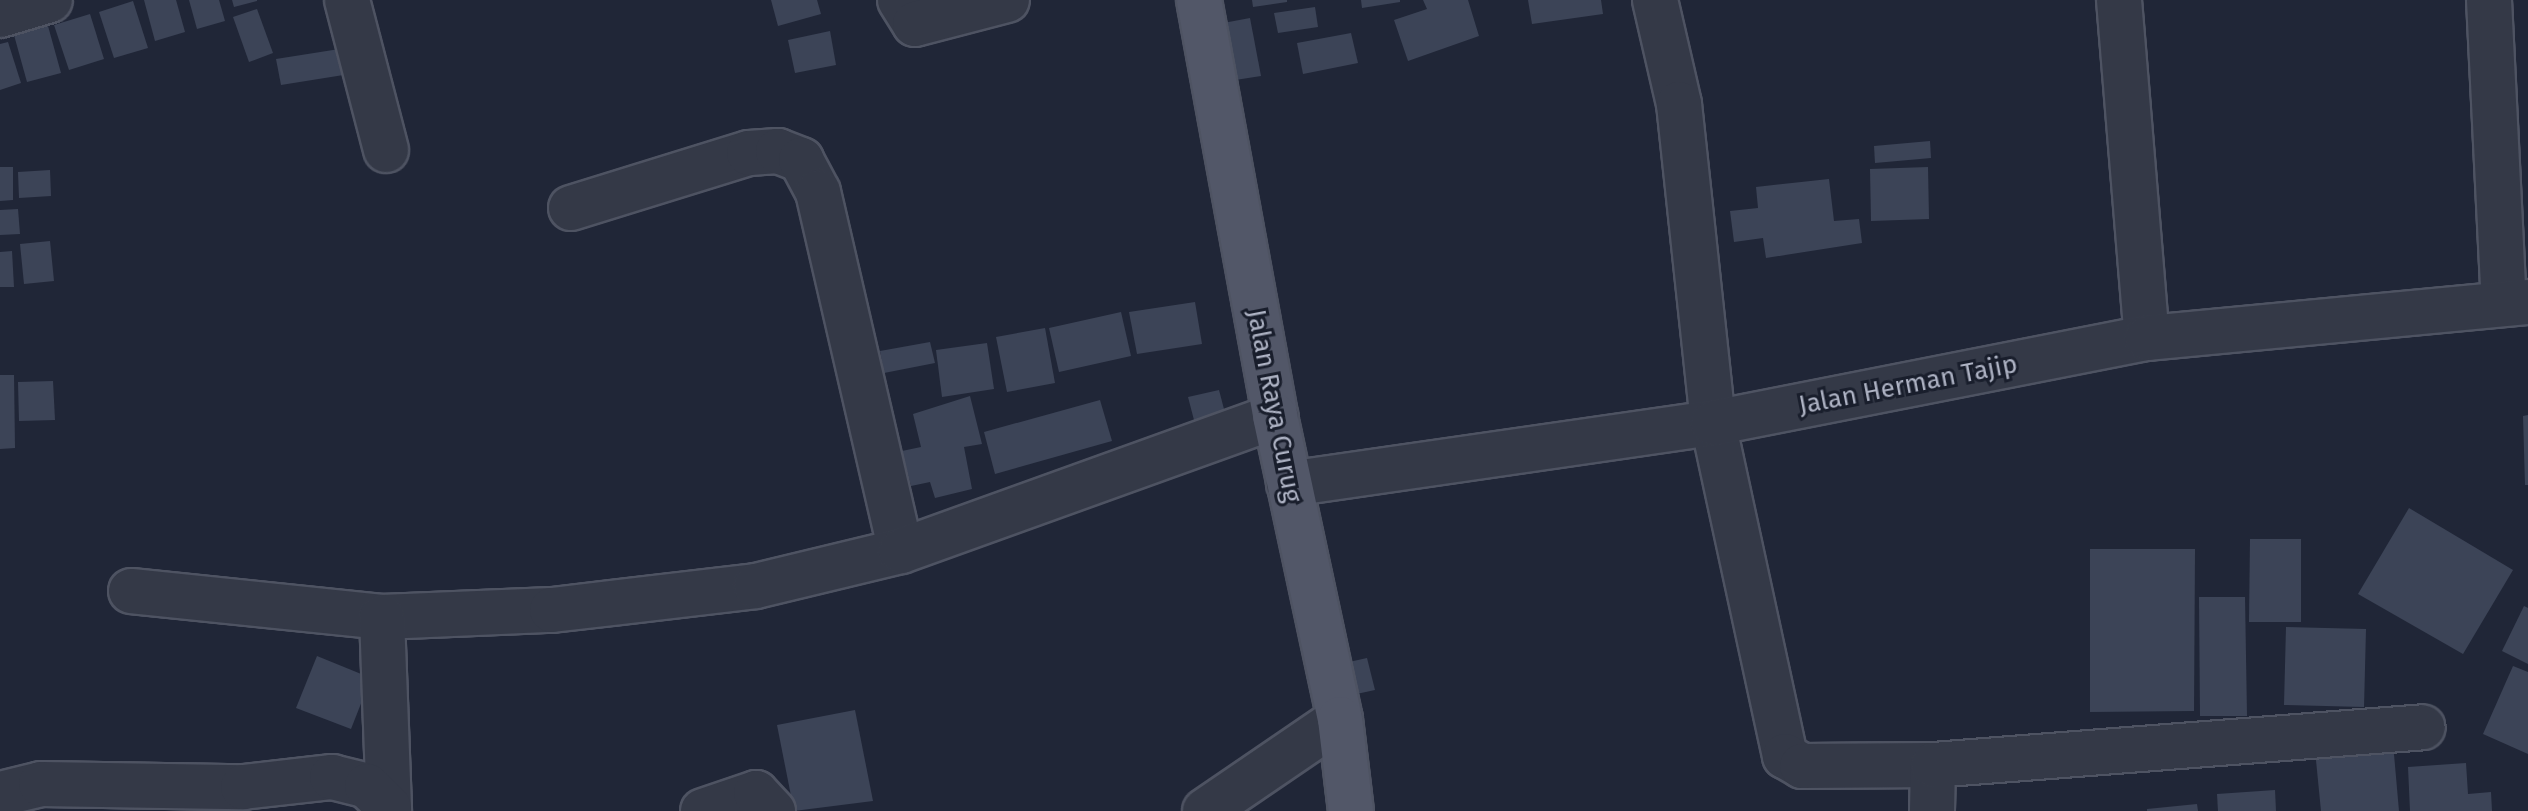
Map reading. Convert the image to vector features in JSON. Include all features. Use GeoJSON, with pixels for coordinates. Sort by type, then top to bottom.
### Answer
{"type":"FeatureCollection","features":[{"type":"Feature","properties":{"kind":"main road","name":"Jalan Raya Curug"},"geometry":{"type":"LineString","coordinates":[[1199,0],[1275,416],[1340,719],[1351,811]]}},
{"type":"Feature","properties":{"kind":"street"},"geometry":{"type":"LineString","coordinates":[[0,15],[50,0]]}},
{"type":"Feature","properties":{"kind":"street"},"geometry":{"type":"LineString","coordinates":[[347,0],[386,150]]}},
{"type":"Feature","properties":{"kind":"street"},"geometry":{"type":"LineString","coordinates":[[900,0],[915,24],[1007,0]]}},
{"type":"Feature","properties":{"kind":"street"},"geometry":{"type":"LineString","coordinates":[[1655,0],[1679,104],[1713,423],[1785,756],[1802,766],[1933,765],[2423,727]]}},
{"type":"Feature","properties":{"kind":"street"},"geometry":{"type":"LineString","coordinates":[[2119,0],[2147,338]]}},
{"type":"Feature","properties":{"kind":"street"},"geometry":{"type":"LineString","coordinates":[[2489,0],[2516,303]]}},
{"type":"Feature","properties":{"kind":"street"},"geometry":{"type":"LineString","coordinates":[[571,208],[749,153],[778,151],[801,160],[818,192],[901,551]]}},
{"type":"Feature","properties":{"kind":"street","name":"Jalan Herman Tajip"},"geometry":{"type":"LineString","coordinates":[[1289,484],[1713,423],[2147,338],[2516,303]]}},
{"type":"Feature","properties":{"kind":"street"},"geometry":{"type":"LineString","coordinates":[[131,591],[382,617],[656,601],[901,551],[1275,416]]}},
{"type":"Feature","properties":{"kind":"street"},"geometry":{"type":"LineString","coordinates":[[382,617],[389,809]]}},
{"type":"Feature","properties":{"kind":"street"},"geometry":{"type":"LineString","coordinates":[[1205,811],[1340,719]]}},
{"type":"Feature","properties":{"kind":"street"},"geometry":{"type":"LineString","coordinates":[[1932,811],[1933,765]]}},
{"type":"Feature","properties":{"kind":"street"},"geometry":{"type":"LineString","coordinates":[[0,794],[41,784],[243,787],[332,777],[367,786],[389,809]]}},
{"type":"Feature","properties":{"kind":"street"},"geometry":{"type":"LineString","coordinates":[[703,811],[756,793],[773,811]]}},
{"type":"Feature","properties":{"kind":"building"},"geometry":{"type":"Polygon","coordinates":[[[144,0],[176,0],[185,32],[155,41],[144,0]]]}},
{"type":"Feature","properties":{"kind":"building"},"geometry":{"type":"Polygon","coordinates":[[[189,0],[219,0],[225,21],[197,29],[189,0]]]}},
{"type":"Feature","properties":{"kind":"building"},"geometry":{"type":"Polygon","coordinates":[[[232,0],[257,0],[257,1],[234,7],[232,0]]]}},
{"type":"Feature","properties":{"kind":"building"},"geometry":{"type":"Polygon","coordinates":[[[771,0],[817,0],[821,14],[778,26],[771,0]]]}},
{"type":"Feature","properties":{"kind":"building"},"geometry":{"type":"Polygon","coordinates":[[[1252,0],[1287,0],[1287,2],[1253,7],[1252,0]]]}},
{"type":"Feature","properties":{"kind":"building"},"geometry":{"type":"Polygon","coordinates":[[[1361,0],[1400,0],[1400,2],[1362,8],[1361,0]]]}},
{"type":"Feature","properties":{"kind":"building"},"geometry":{"type":"Polygon","coordinates":[[[1423,0],[1468,0],[1479,36],[1408,61],[1394,20],[1427,9],[1423,0]]]}},
{"type":"Feature","properties":{"kind":"building"},"geometry":{"type":"Polygon","coordinates":[[[1528,0],[1601,0],[1603,14],[1532,24],[1528,0]]]}},
{"type":"Feature","properties":{"kind":"building"},"geometry":{"type":"Polygon","coordinates":[[[133,1],[148,48],[114,58],[99,12],[133,1]]]}},
{"type":"Feature","properties":{"kind":"building"},"geometry":{"type":"Polygon","coordinates":[[[1315,7],[1318,27],[1278,33],[1274,13],[1315,7]]]}},
{"type":"Feature","properties":{"kind":"building"},"geometry":{"type":"Polygon","coordinates":[[[257,9],[273,53],[249,62],[233,17],[257,9]]]}},
{"type":"Feature","properties":{"kind":"building"},"geometry":{"type":"Polygon","coordinates":[[[90,14],[104,59],[69,70],[54,25],[90,14]]]}},
{"type":"Feature","properties":{"kind":"building"},"geometry":{"type":"Polygon","coordinates":[[[1250,18],[1261,76],[1229,81],[1218,24],[1250,18]]]}},
{"type":"Feature","properties":{"kind":"building"},"geometry":{"type":"Polygon","coordinates":[[[48,26],[61,73],[27,82],[14,35],[48,26]]]}},
{"type":"Feature","properties":{"kind":"building"},"geometry":{"type":"Polygon","coordinates":[[[830,31],[836,65],[795,73],[788,40],[830,31]]]}},
{"type":"Feature","properties":{"kind":"building"},"geometry":{"type":"Polygon","coordinates":[[[1351,33],[1358,63],[1303,74],[1297,43],[1351,33]]]}},
{"type":"Feature","properties":{"kind":"building"},"geometry":{"type":"Polygon","coordinates":[[[8,42],[21,83],[0,90],[0,44],[8,42]]]}},
{"type":"Feature","properties":{"kind":"building"},"geometry":{"type":"Polygon","coordinates":[[[352,47],[356,73],[281,85],[276,59],[352,47]]]}},
{"type":"Feature","properties":{"kind":"building"},"geometry":{"type":"Polygon","coordinates":[[[1930,141],[1931,158],[1875,163],[1874,146],[1930,141]]]}},
{"type":"Feature","properties":{"kind":"building"},"geometry":{"type":"Polygon","coordinates":[[[0,167],[13,167],[13,200],[0,201],[0,167]]]}},
{"type":"Feature","properties":{"kind":"building"},"geometry":{"type":"Polygon","coordinates":[[[1928,167],[1929,219],[1871,221],[1870,169],[1928,167]]]}},
{"type":"Feature","properties":{"kind":"building"},"geometry":{"type":"Polygon","coordinates":[[[50,170],[51,196],[19,198],[18,172],[50,170]]]}},
{"type":"Feature","properties":{"kind":"building"},"geometry":{"type":"Polygon","coordinates":[[[1829,179],[1834,221],[1859,219],[1862,243],[1766,258],[1763,238],[1734,242],[1730,211],[1758,208],[1756,187],[1829,179]]]}},
{"type":"Feature","properties":{"kind":"building"},"geometry":{"type":"Polygon","coordinates":[[[18,209],[20,234],[0,235],[0,210],[18,209]]]}},
{"type":"Feature","properties":{"kind":"building"},"geometry":{"type":"Polygon","coordinates":[[[50,241],[54,281],[24,284],[20,244],[50,241]]]}},
{"type":"Feature","properties":{"kind":"building"},"geometry":{"type":"Polygon","coordinates":[[[12,251],[14,287],[0,287],[0,252],[12,251]]]}},
{"type":"Feature","properties":{"kind":"building"},"geometry":{"type":"Polygon","coordinates":[[[1195,302],[1202,344],[1137,354],[1129,312],[1195,302]]]}},
{"type":"Feature","properties":{"kind":"building"},"geometry":{"type":"Polygon","coordinates":[[[1121,312],[1131,356],[1059,372],[1049,328],[1121,312]]]}},
{"type":"Feature","properties":{"kind":"building"},"geometry":{"type":"Polygon","coordinates":[[[1045,328],[1055,383],[1007,392],[996,337],[1045,328]]]}},
{"type":"Feature","properties":{"kind":"building"},"geometry":{"type":"Polygon","coordinates":[[[930,342],[935,363],[884,373],[880,351],[930,342]]]}},
{"type":"Feature","properties":{"kind":"building"},"geometry":{"type":"Polygon","coordinates":[[[987,343],[994,389],[942,397],[936,350],[987,343]]]}},
{"type":"Feature","properties":{"kind":"building"},"geometry":{"type":"Polygon","coordinates":[[[0,375],[14,375],[15,448],[0,449],[0,375]]]}},
{"type":"Feature","properties":{"kind":"building"},"geometry":{"type":"Polygon","coordinates":[[[53,381],[55,420],[19,421],[18,382],[53,381]]]}},
{"type":"Feature","properties":{"kind":"building"},"geometry":{"type":"Polygon","coordinates":[[[1219,390],[1225,413],[1194,420],[1188,397],[1219,390]]]}},
{"type":"Feature","properties":{"kind":"building"},"geometry":{"type":"Polygon","coordinates":[[[970,396],[982,444],[964,447],[972,489],[935,498],[930,482],[911,486],[902,451],[921,447],[913,414],[970,396]]]}},
{"type":"Feature","properties":{"kind":"building"},"geometry":{"type":"Polygon","coordinates":[[[1100,400],[1112,441],[995,474],[984,432],[1100,400]]]}},
{"type":"Feature","properties":{"kind":"building"},"geometry":{"type":"Polygon","coordinates":[[[2528,415],[2528,485],[2525,485],[2523,416],[2528,415]]]}},
{"type":"Feature","properties":{"kind":"building"},"geometry":{"type":"Polygon","coordinates":[[[2409,508],[2513,570],[2463,654],[2358,594],[2409,508]]]}},
{"type":"Feature","properties":{"kind":"building"},"geometry":{"type":"Polygon","coordinates":[[[2250,539],[2301,539],[2301,622],[2249,622],[2250,539]]]}},
{"type":"Feature","properties":{"kind":"building"},"geometry":{"type":"Polygon","coordinates":[[[2090,549],[2195,549],[2194,711],[2090,712],[2090,549]]]}},
{"type":"Feature","properties":{"kind":"building"},"geometry":{"type":"Polygon","coordinates":[[[2199,597],[2245,597],[2247,716],[2200,716],[2199,597]]]}},
{"type":"Feature","properties":{"kind":"building"},"geometry":{"type":"Polygon","coordinates":[[[2524,606],[2528,608],[2528,664],[2502,651],[2524,606]]]}},
{"type":"Feature","properties":{"kind":"building"},"geometry":{"type":"Polygon","coordinates":[[[2286,627],[2366,629],[2364,707],[2284,705],[2286,627]]]}},
{"type":"Feature","properties":{"kind":"building"},"geometry":{"type":"Polygon","coordinates":[[[317,656],[371,678],[351,729],[296,708],[317,656]]]}},
{"type":"Feature","properties":{"kind":"building"},"geometry":{"type":"Polygon","coordinates":[[[1367,658],[1375,690],[1338,698],[1331,666],[1367,658]]]}},
{"type":"Feature","properties":{"kind":"building"},"geometry":{"type":"Polygon","coordinates":[[[2513,666],[2528,672],[2528,754],[2483,734],[2513,666]]]}},
{"type":"Feature","properties":{"kind":"building"},"geometry":{"type":"Polygon","coordinates":[[[855,710],[873,801],[794,811],[777,725],[855,710]]]}},
{"type":"Feature","properties":{"kind":"building"},"geometry":{"type":"Polygon","coordinates":[[[2393,743],[2399,811],[2321,811],[2315,750],[2393,743]]]}},
{"type":"Feature","properties":{"kind":"building"},"geometry":{"type":"Polygon","coordinates":[[[2466,763],[2468,794],[2491,792],[2492,811],[2410,811],[2408,767],[2466,763]]]}},
{"type":"Feature","properties":{"kind":"building"},"geometry":{"type":"Polygon","coordinates":[[[2275,790],[2276,811],[2218,811],[2217,794],[2275,790]]]}},
{"type":"Feature","properties":{"kind":"building"},"geometry":{"type":"Polygon","coordinates":[[[2197,804],[2198,811],[2147,811],[2147,809],[2197,804]]]}}]}
